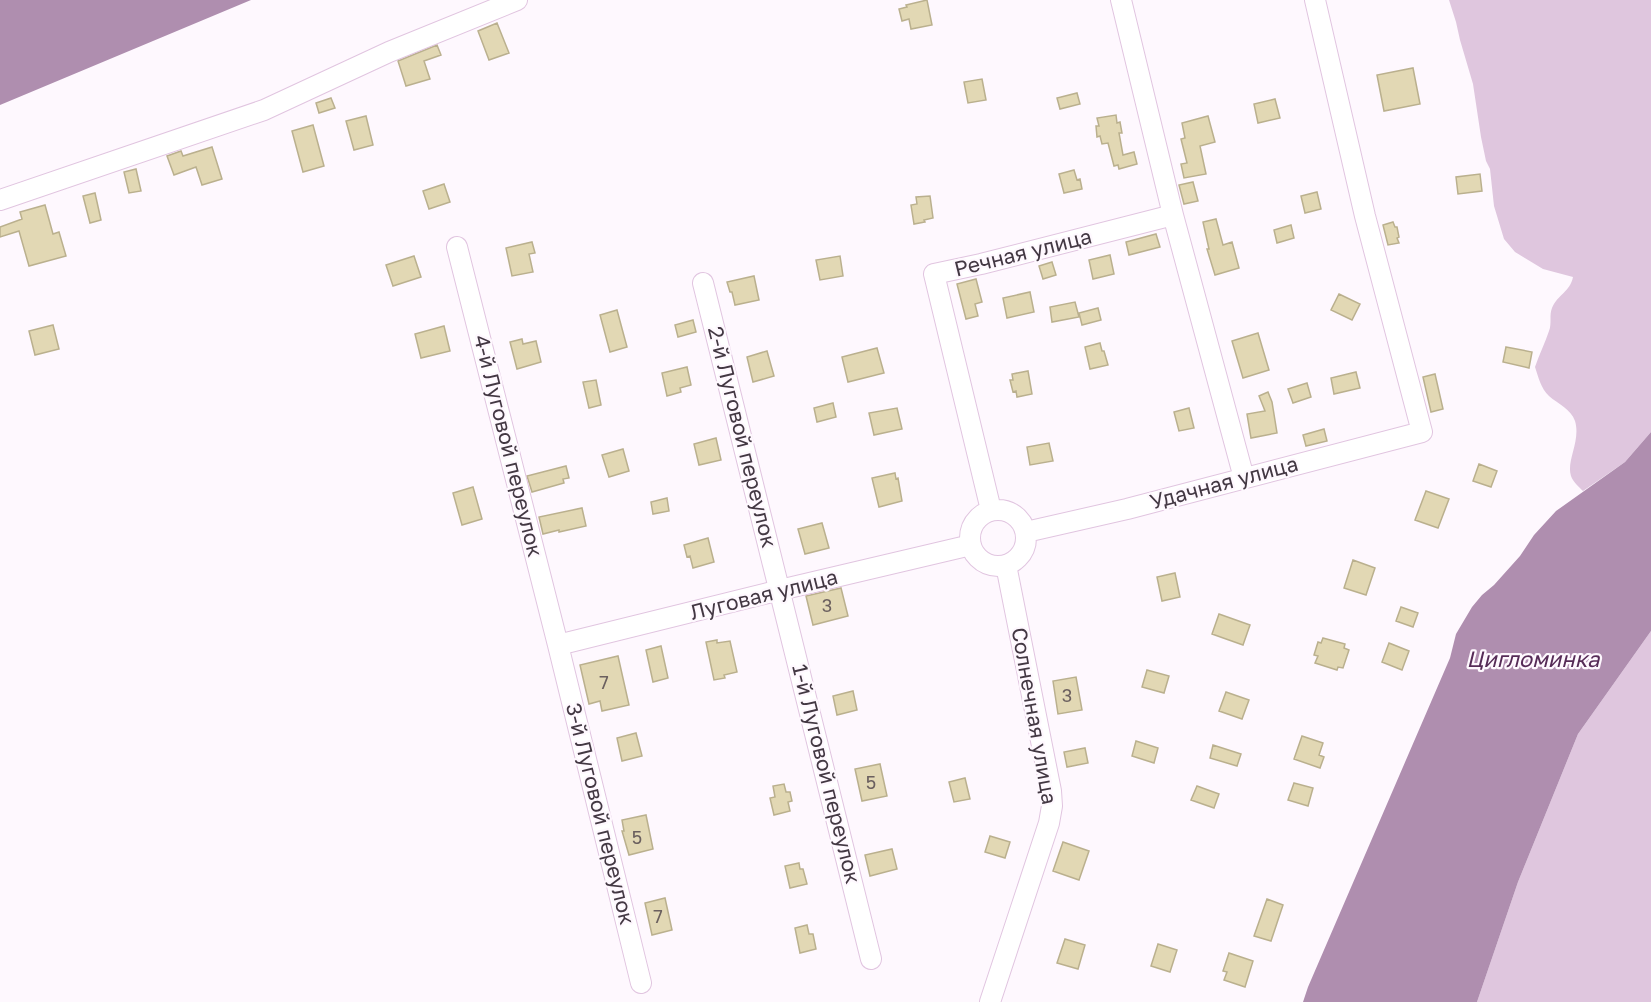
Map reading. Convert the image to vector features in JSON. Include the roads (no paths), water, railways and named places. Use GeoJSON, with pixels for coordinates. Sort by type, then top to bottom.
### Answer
{"type":"FeatureCollection","features":[{"type":"Feature","properties":{"kind":"street"},"geometry":{"type":"LineString","coordinates":[[0,200],[264,110],[389,52],[518,0]]}},
{"type":"Feature","properties":{"kind":"street"},"geometry":{"type":"LineString","coordinates":[[1121,0],[1173,215],[1244,478]]}},
{"type":"Feature","properties":{"kind":"street","name":"Удачная улица"},"geometry":{"type":"LineString","coordinates":[[1026,532],[1127,509],[1422,432],[1365,216],[1315,0]]}},
{"type":"Feature","properties":{"kind":"street","name":"Речная улица"},"geometry":{"type":"LineString","coordinates":[[991,510],[934,274],[1173,215]]}},
{"type":"Feature","properties":{"kind":"street","name":"4-й Луговой переулок"},"geometry":{"type":"LineString","coordinates":[[457,247],[558,645]]}},
{"type":"Feature","properties":{"kind":"street","name":"2-й Луговой переулок"},"geometry":{"type":"LineString","coordinates":[[703,283],[780,590]]}},
{"type":"Feature","properties":{"kind":"street"},"geometry":{"type":"LineString","coordinates":[[991,510],[1009,512],[1017,516],[1026,532],[1026,542],[1022,552],[1016,560],[1006,565],[988,565],[974,554],[970,545],[972,527],[976,520],[991,510]]}},
{"type":"Feature","properties":{"kind":"street","name":"Луговая улица"},"geometry":{"type":"LineString","coordinates":[[558,645],[970,545]]}},
{"type":"Feature","properties":{"kind":"street","name":"Солнечная улица"},"geometry":{"type":"LineString","coordinates":[[990,1002],[1049,823],[1052,806],[1051,790],[1006,565]]}},
{"type":"Feature","properties":{"kind":"street","name":"1-й Луговой переулок"},"geometry":{"type":"LineString","coordinates":[[780,590],[871,959]]}},
{"type":"Feature","properties":{"kind":"street","name":"3-й Луговой переулок"},"geometry":{"type":"LineString","coordinates":[[558,645],[641,983]]}},
{"type":"Feature","properties":{"kind":"water"},"geometry":{"type":"Polygon","coordinates":[[[0,0],[251,0],[0,105],[0,0]]]}},
{"type":"Feature","properties":{"kind":"water","name":"Цигломинка"},"geometry":{"type":"Polygon","coordinates":[[[1651,432],[1651,631],[1578,734],[1518,882],[1477,1002],[1303,1002],[1450,658],[1456,634],[1472,607],[1520,556],[1534,535],[1556,511],[1625,462],[1651,432]]]}}]}
